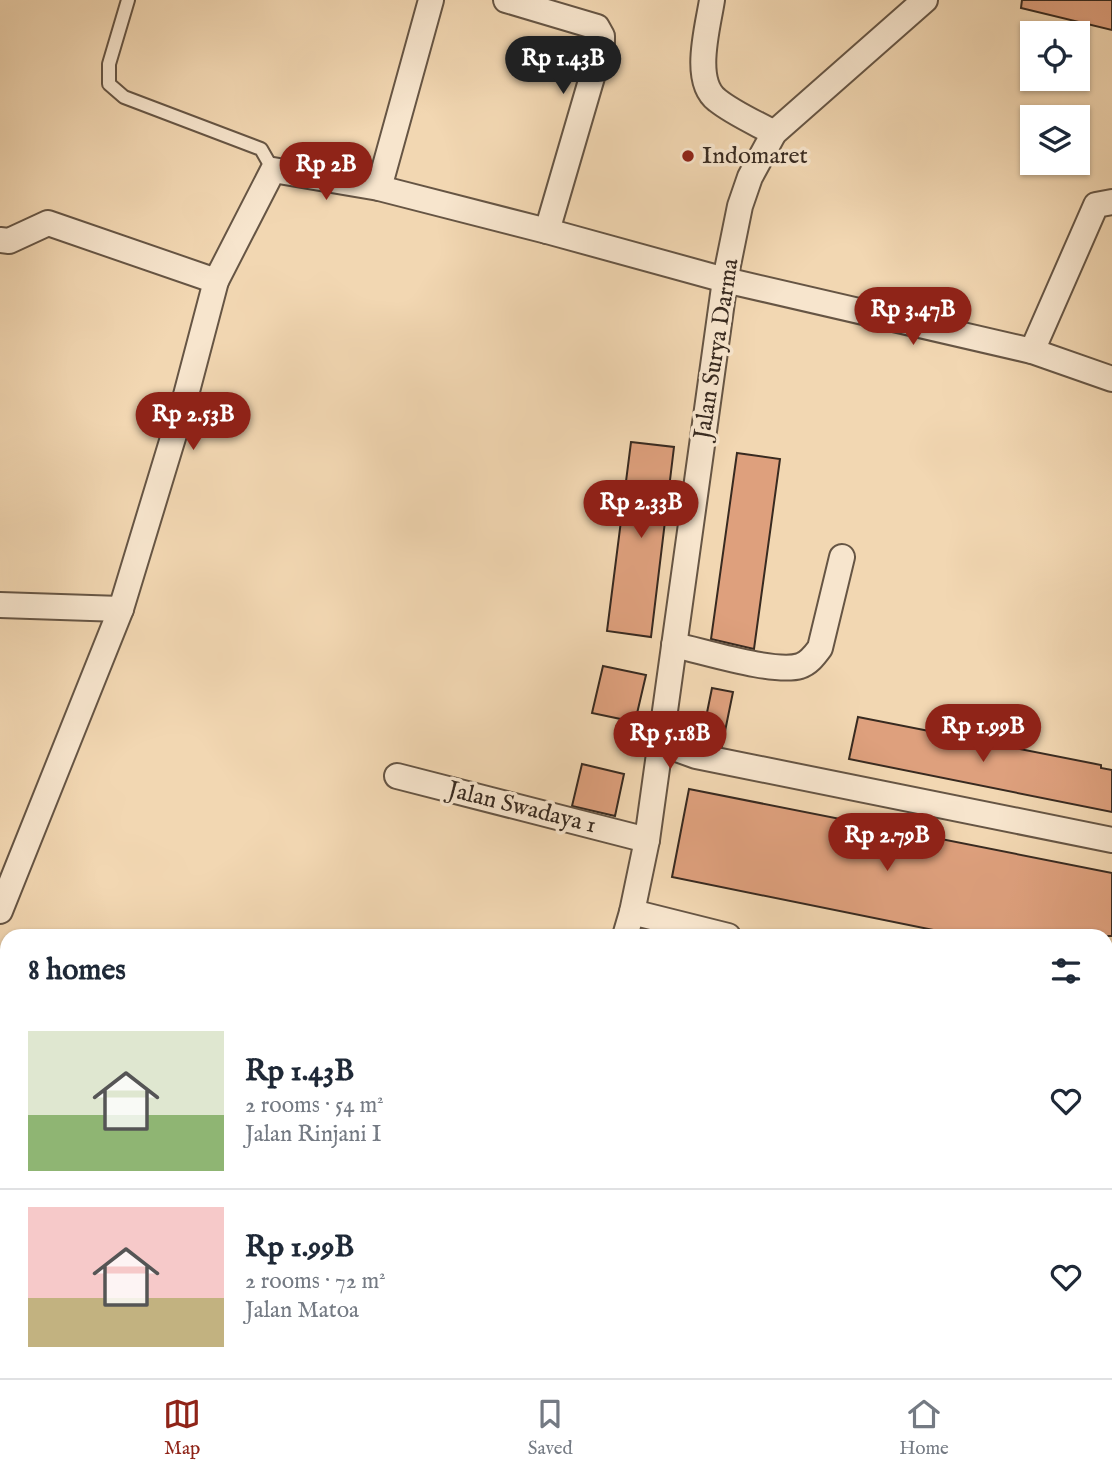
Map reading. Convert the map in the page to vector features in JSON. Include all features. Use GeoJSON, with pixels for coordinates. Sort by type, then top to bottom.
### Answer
{"type":"FeatureCollection","features":[{"type":"Feature","properties":{"kind":"street"},"geometry":{"type":"LineString","coordinates":[[380,188],[431,0]]}},
{"type":"Feature","properties":{"kind":"street"},"geometry":{"type":"LineString","coordinates":[[506,0],[597,27],[602,36],[547,231]]}},
{"type":"Feature","properties":{"kind":"street"},"geometry":{"type":"LineString","coordinates":[[712,0],[703,62],[705,83],[715,99],[774,133]]}},
{"type":"Feature","properties":{"kind":"street","name":"Jalan Surya Darma"},"geometry":{"type":"LineString","coordinates":[[627,929],[647,840],[725,280],[740,206],[750,177],[774,133],[925,0]]}},
{"type":"Feature","properties":{"kind":"street"},"geometry":{"type":"LineString","coordinates":[[0,911],[121,609],[186,395],[216,281],[273,170],[380,188],[725,280],[1032,351],[1112,379]]}},
{"type":"Feature","properties":{"kind":"street"},"geometry":{"type":"LineString","coordinates":[[1032,351],[1096,205],[1112,202]]}},
{"type":"Feature","properties":{"kind":"street"},"geometry":{"type":"LineString","coordinates":[[0,240],[9,241],[48,223],[216,281]]}},
{"type":"Feature","properties":{"kind":"street"},"geometry":{"type":"LineString","coordinates":[[674,645],[777,668],[801,666],[812,660],[820,648],[842,557]]}},
{"type":"Feature","properties":{"kind":"street"},"geometry":{"type":"LineString","coordinates":[[0,605],[121,609]]}},
{"type":"Feature","properties":{"kind":"street"},"geometry":{"type":"LineString","coordinates":[[660,743],[696,756],[1112,839]]}},
{"type":"Feature","properties":{"kind":"street","name":"Jalan Swadaya 1"},"geometry":{"type":"LineString","coordinates":[[397,776],[647,840]]}},
{"type":"Feature","properties":{"kind":"street"},"geometry":{"type":"LineString","coordinates":[[632,912],[700,929]]}},
{"type":"Feature","properties":{"kind":"lane"},"geometry":{"type":"LineString","coordinates":[[128,0],[110,64],[109,84],[124,97],[261,149],[273,170]]}},
{"type":"Feature","properties":{"kind":"building"},"geometry":{"type":"Polygon","coordinates":[[[1022,0],[1112,0],[1112,30],[1090,25],[1090,21],[1075,21],[1021,8],[1022,0]]]}},
{"type":"Feature","properties":{"kind":"building"},"geometry":{"type":"Polygon","coordinates":[[[631,442],[674,447],[651,637],[607,631],[631,442]]]}},
{"type":"Feature","properties":{"kind":"building"},"geometry":{"type":"Polygon","coordinates":[[[737,453],[780,459],[754,649],[711,639],[737,453]]]}},
{"type":"Feature","properties":{"kind":"building"},"geometry":{"type":"Polygon","coordinates":[[[603,666],[646,675],[635,722],[592,713],[603,666]]]}},
{"type":"Feature","properties":{"kind":"building"},"geometry":{"type":"Polygon","coordinates":[[[712,688],[733,692],[722,746],[701,742],[712,688]]]}},
{"type":"Feature","properties":{"kind":"building"},"geometry":{"type":"Polygon","coordinates":[[[858,717],[1101,765],[1101,768],[1112,770],[1112,812],[849,759],[858,717]]]}},
{"type":"Feature","properties":{"kind":"building"},"geometry":{"type":"Polygon","coordinates":[[[582,764],[624,774],[615,816],[572,806],[582,764]]]}},
{"type":"Feature","properties":{"kind":"building"},"geometry":{"type":"Polygon","coordinates":[[[689,789],[1112,873],[1112,929],[928,929],[672,877],[689,789]]]}},
{"type":"Feature","properties":{"kind":"place","name":"Indomaret"},"geometry":{"type":"Point","coordinates":[688,156]}}]}
